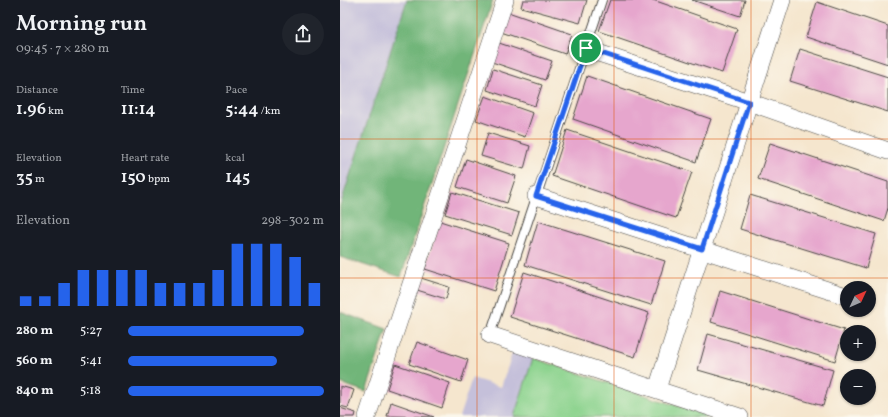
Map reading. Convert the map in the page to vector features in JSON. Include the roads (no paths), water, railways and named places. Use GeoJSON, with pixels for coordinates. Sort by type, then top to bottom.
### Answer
{"type":"FeatureCollection","features":[{"type":"Feature","properties":{"kind":"street"},"geometry":{"type":"LineString","coordinates":[[367,417],[505,0]]}},
{"type":"Feature","properties":{"kind":"street"},"geometry":{"type":"LineString","coordinates":[[657,390],[782,0]]}},
{"type":"Feature","properties":{"kind":"street"},"geometry":{"type":"LineString","coordinates":[[586,48],[749,102],[888,151]]}},
{"type":"Feature","properties":{"kind":"street"},"geometry":{"type":"LineString","coordinates":[[536,196],[840,294]]}},
{"type":"Feature","properties":{"kind":"street"},"geometry":{"type":"LineString","coordinates":[[490,335],[740,417]]}},
{"type":"Feature","properties":{"kind":"lane"},"geometry":{"type":"LineString","coordinates":[[490,335],[602,0]]}}]}
